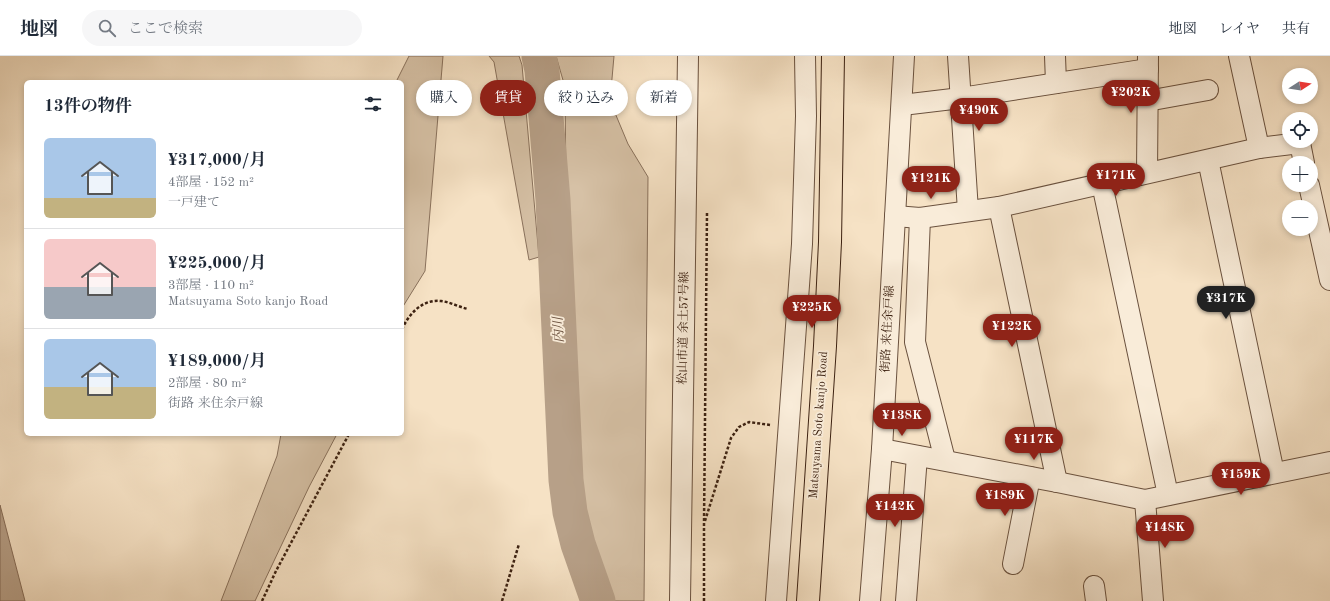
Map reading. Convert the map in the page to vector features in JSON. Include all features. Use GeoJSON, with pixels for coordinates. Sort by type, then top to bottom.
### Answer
{"type":"FeatureCollection","features":[{"type":"Feature","properties":{"kind":"highway","name":"Matsuyama Soto kanjo Road"},"geometry":{"type":"LineString","coordinates":[[808,601],[829,258],[833,56]]}},
{"type":"Feature","properties":{"kind":"street","name":"松山市道 余土57号線"},"geometry":{"type":"LineString","coordinates":[[680,601],[688,56]]}},
{"type":"Feature","properties":{"kind":"street"},"geometry":{"type":"LineString","coordinates":[[776,601],[802,244],[806,116],[805,56]]}},
{"type":"Feature","properties":{"kind":"street","name":"街路 来住余戸線"},"geometry":{"type":"LineString","coordinates":[[870,601],[882,450],[904,56]]}},
{"type":"Feature","properties":{"kind":"street"},"geometry":{"type":"LineString","coordinates":[[958,56],[968,211]]}},
{"type":"Feature","properties":{"kind":"street"},"geometry":{"type":"LineString","coordinates":[[1055,56],[1056,83]]}},
{"type":"Feature","properties":{"kind":"street"},"geometry":{"type":"LineString","coordinates":[[1239,56],[1259,148]]}},
{"type":"Feature","properties":{"kind":"street"},"geometry":{"type":"LineString","coordinates":[[902,105],[961,98],[1056,83],[1148,63],[1147,174]]}},
{"type":"Feature","properties":{"kind":"street"},"geometry":{"type":"LineString","coordinates":[[1147,101],[1208,90]]}},
{"type":"Feature","properties":{"kind":"street"},"geometry":{"type":"LineString","coordinates":[[895,216],[920,218],[999,207],[1259,148],[1300,143],[1303,156]]}},
{"type":"Feature","properties":{"kind":"street"},"geometry":{"type":"LineString","coordinates":[[1208,160],[1274,473]]}},
{"type":"Feature","properties":{"kind":"street"},"geometry":{"type":"LineString","coordinates":[[1102,184],[1168,496]]}},
{"type":"Feature","properties":{"kind":"street"},"geometry":{"type":"LineString","coordinates":[[1311,192],[1330,280]]}},
{"type":"Feature","properties":{"kind":"street"},"geometry":{"type":"LineString","coordinates":[[999,207],[1057,482]]}},
{"type":"Feature","properties":{"kind":"street"},"geometry":{"type":"LineString","coordinates":[[920,218],[915,342],[945,460]]}},
{"type":"Feature","properties":{"kind":"street"},"geometry":{"type":"LineString","coordinates":[[882,450],[945,460],[1145,500],[1330,462]]}},
{"type":"Feature","properties":{"kind":"street"},"geometry":{"type":"LineString","coordinates":[[906,601],[917,456]]}},
{"type":"Feature","properties":{"kind":"street"},"geometry":{"type":"LineString","coordinates":[[1013,564],[1030,477]]}},
{"type":"Feature","properties":{"kind":"street"},"geometry":{"type":"LineString","coordinates":[[1145,500],[1153,601]]}},
{"type":"Feature","properties":{"kind":"path"},"geometry":{"type":"LineString","coordinates":[[404,325],[416,308],[428,302],[440,301],[468,309]]}},
{"type":"Feature","properties":{"kind":"path"},"geometry":{"type":"LineString","coordinates":[[680,547],[694,541],[704,524],[731,438],[739,427],[749,422],[773,426]]}},
{"type":"Feature","properties":{"kind":"path"},"geometry":{"type":"LineString","coordinates":[[262,601],[276,571],[348,436]]}},
{"type":"Feature","properties":{"kind":"path"},"geometry":{"type":"LineString","coordinates":[[502,601],[519,544]]}},
{"type":"Feature","properties":{"kind":"shaded area"},"geometry":{"type":"Polygon","coordinates":[[[409,56],[443,56],[441,80],[416,80],[416,116],[438,116],[425,271],[404,305],[404,80],[397,80],[409,56]]]}},
{"type":"Feature","properties":{"kind":"shaded area"},"geometry":{"type":"Polygon","coordinates":[[[489,56],[519,56],[522,65],[523,80],[497,80],[494,62],[489,56]]]}},
{"type":"Feature","properties":{"kind":"shaded area"},"geometry":{"type":"Polygon","coordinates":[[[556,56],[614,56],[612,80],[563,80],[556,56]]]}},
{"type":"Feature","properties":{"kind":"shaded area"},"geometry":{"type":"Polygon","coordinates":[[[504,116],[527,116],[539,257],[529,260],[504,116]]]}},
{"type":"Feature","properties":{"kind":"shaded area"},"geometry":{"type":"Polygon","coordinates":[[[565,116],[616,116],[628,144],[648,177],[644,601],[612,601],[599,555],[577,508],[567,294],[565,116]]]}},
{"type":"Feature","properties":{"kind":"shaded area"},"geometry":{"type":"Polygon","coordinates":[[[281,436],[336,436],[309,487],[255,601],[221,601],[277,456],[281,436]]]}},
{"type":"Feature","properties":{"kind":"shaded area"},"geometry":{"type":"Polygon","coordinates":[[[0,505],[25,601],[0,601],[0,505]]]}},
{"type":"Feature","properties":{"kind":"waterway","name":"内川"},"geometry":{"type":"LineString","coordinates":[[539,56],[542,70],[553,200],[566,480],[570,512],[578,544],[598,601]]}}]}
